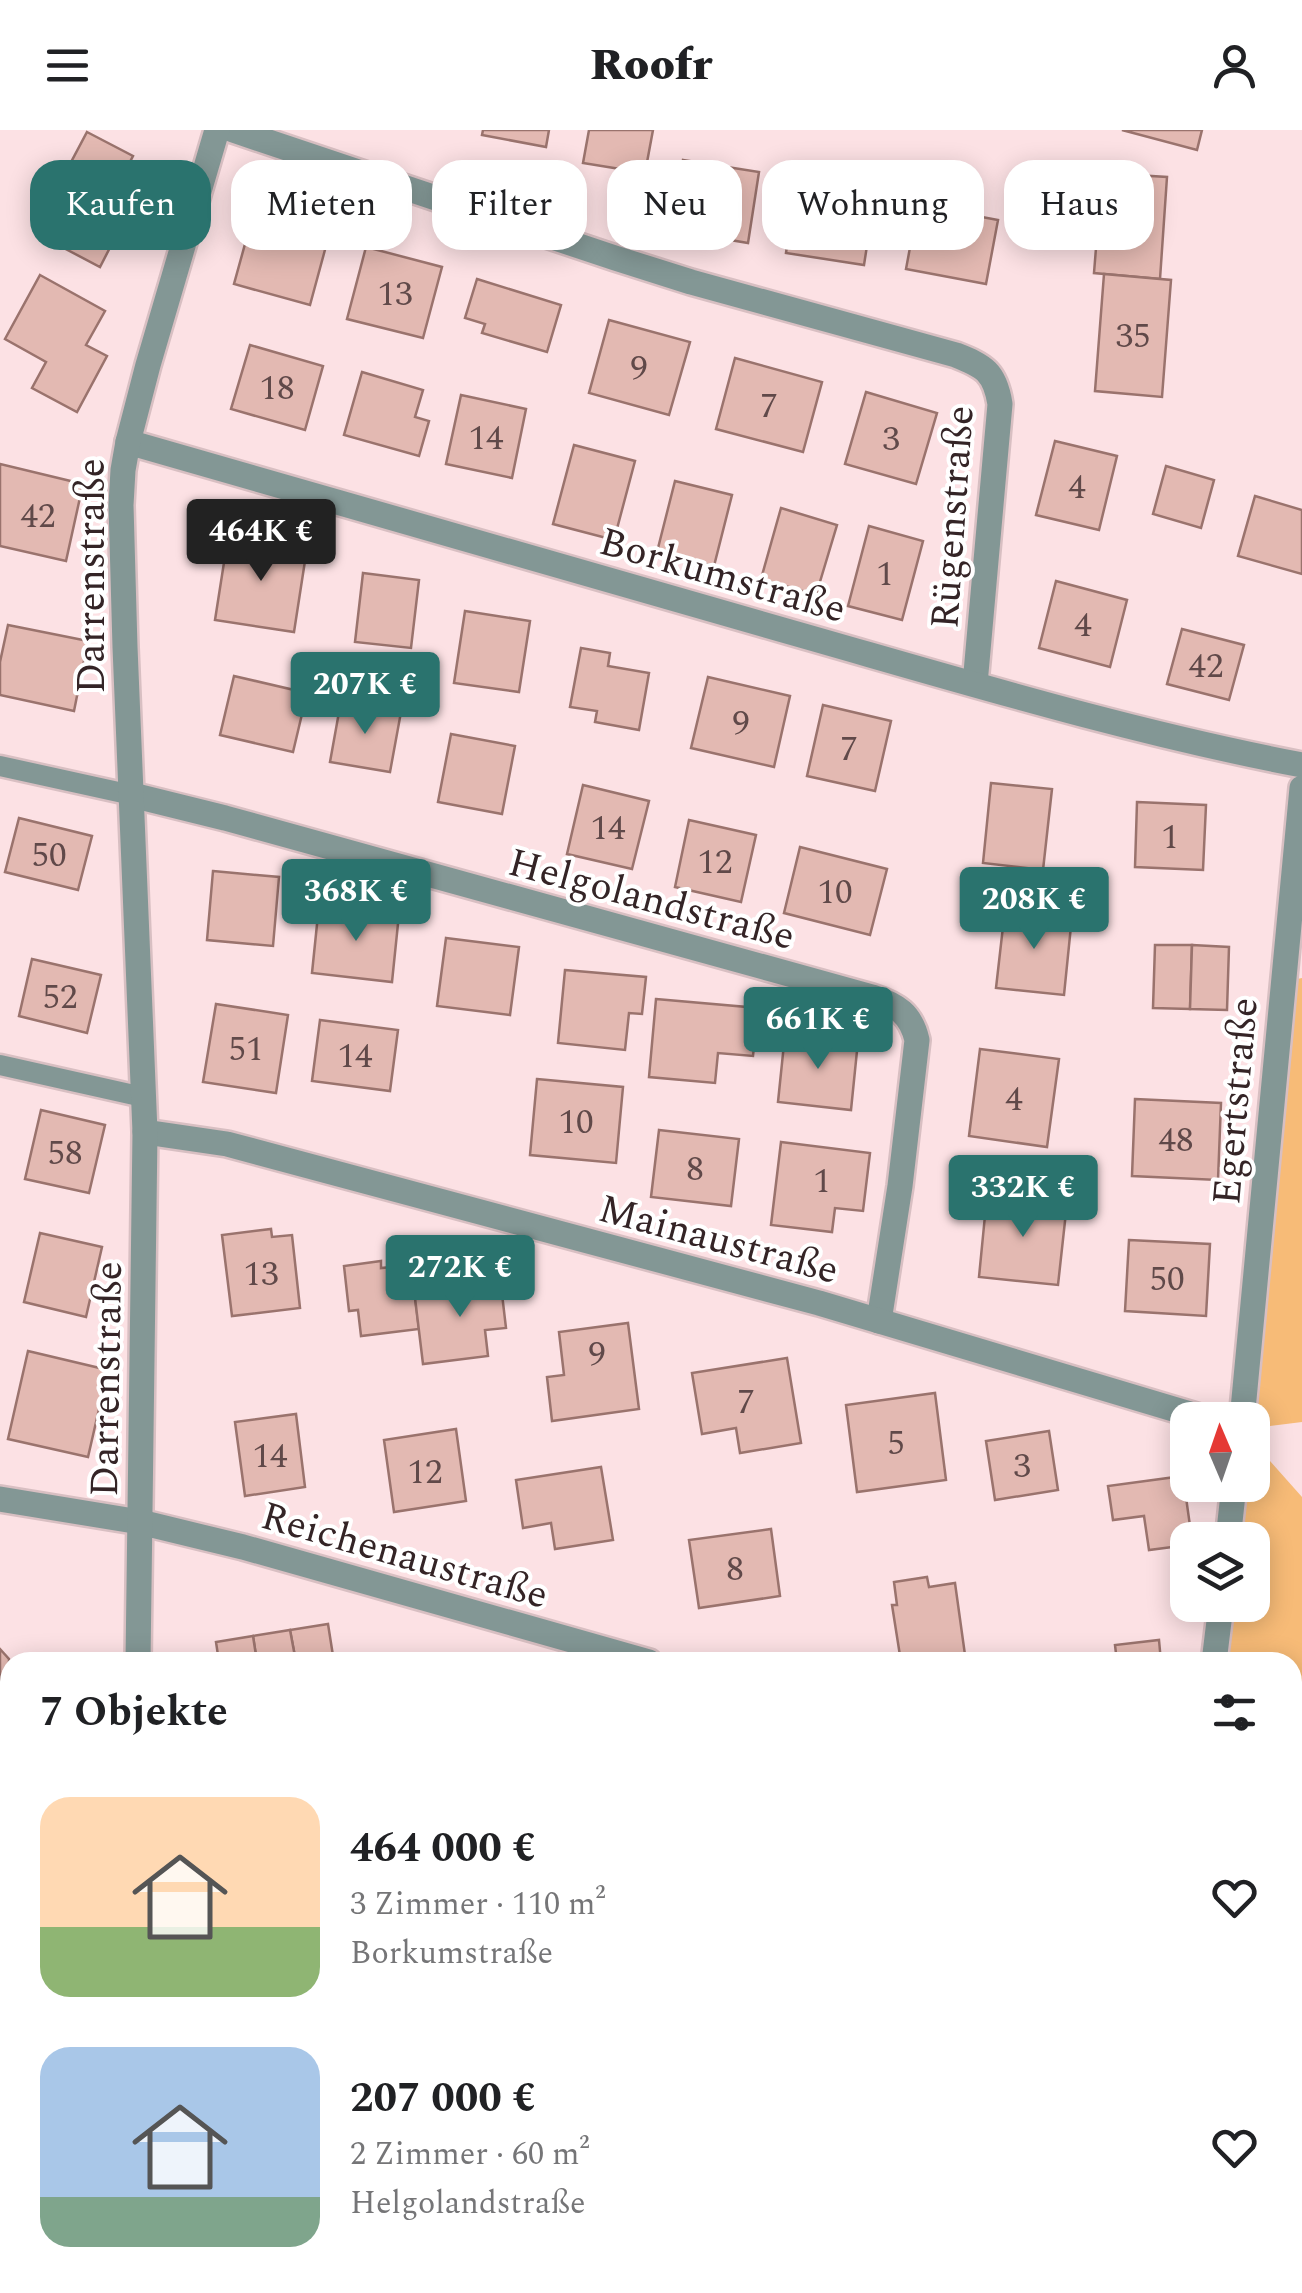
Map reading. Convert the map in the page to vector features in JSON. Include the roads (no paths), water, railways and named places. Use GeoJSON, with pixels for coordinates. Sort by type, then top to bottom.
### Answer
{"type":"FeatureCollection","features":[{"type":"Feature","properties":{"kind":"street","name":"Darrenstraße"},"geometry":{"type":"LineString","coordinates":[[138,1652],[146,1132],[123,470],[217,130]]}},
{"type":"Feature","properties":{"kind":"street","name":"Rügenstraße"},"geometry":{"type":"LineString","coordinates":[[234,130],[615,258],[956,355],[986,370],[998,390],[1000,404],[975,684]]}},
{"type":"Feature","properties":{"kind":"street","name":"Borkumstraße"},"geometry":{"type":"LineString","coordinates":[[128,442],[1142,730],[1302,765]]}},
{"type":"Feature","properties":{"kind":"street","name":"Egertstraße"},"geometry":{"type":"LineString","coordinates":[[1244,1402],[1302,788]]}},
{"type":"Feature","properties":{"kind":"street","name":"Helgolandstraße"},"geometry":{"type":"LineString","coordinates":[[132,795],[872,998],[900,1009],[914,1026],[917,1040],[879,1321]]}},
{"type":"Feature","properties":{"kind":"street","name":"Mainaustraße"},"geometry":{"type":"LineString","coordinates":[[146,1132],[227,1144],[879,1321],[1170,1408]]}},
{"type":"Feature","properties":{"kind":"street","name":"Reichenaustraße"},"geometry":{"type":"LineString","coordinates":[[0,1499],[140,1522],[242,1547],[614,1652]]}},
{"type":"Feature","properties":{"kind":"street"},"geometry":{"type":"LineString","coordinates":[[1215,1652],[1219,1622]]}},
{"type":"Feature","properties":{"kind":"lane"},"geometry":{"type":"LineString","coordinates":[[0,766],[132,795]]}},
{"type":"Feature","properties":{"kind":"lane"},"geometry":{"type":"LineString","coordinates":[[0,1065],[143,1097]]}}]}
